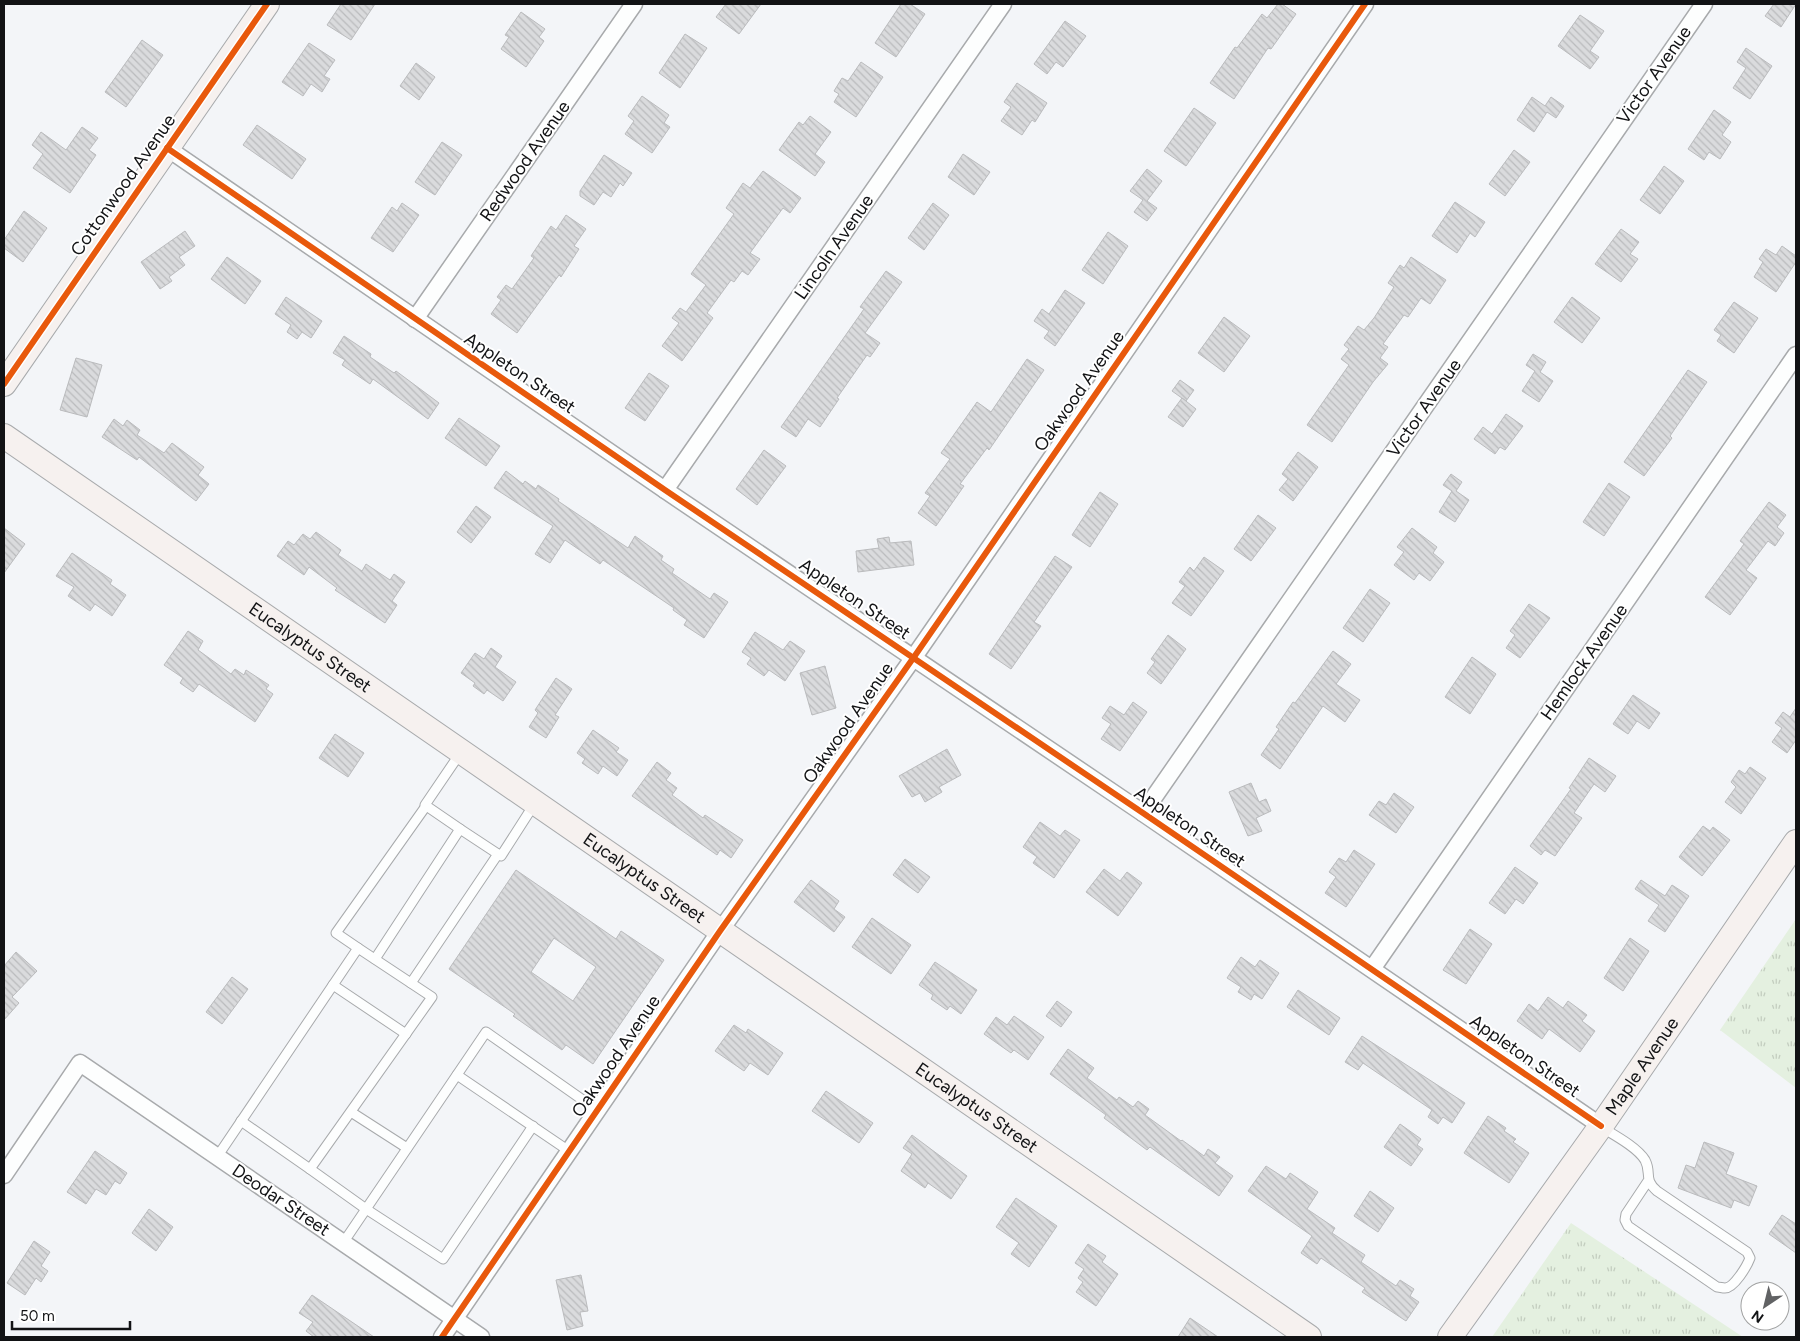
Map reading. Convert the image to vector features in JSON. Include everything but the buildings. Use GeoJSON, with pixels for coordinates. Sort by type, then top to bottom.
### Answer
{"type":"FeatureCollection","features":[{"type":"Feature","properties":{"kind":"main road","name":"Cottonwood Avenue"},"geometry":{"type":"LineString","coordinates":[[4,384],[266,4]]}},
{"type":"Feature","properties":{"kind":"main road","name":"Eucalyptus Street"},"geometry":{"type":"LineString","coordinates":[[4,436],[1309,1337]]}},
{"type":"Feature","properties":{"kind":"main road","name":"Maple Avenue"},"geometry":{"type":"LineString","coordinates":[[1450,1337],[1601,1126],[1796,842]]}},
{"type":"Feature","properties":{"kind":"street","name":"Redwood Avenue"},"geometry":{"type":"LineString","coordinates":[[415,319],[634,4]]}},
{"type":"Feature","properties":{"kind":"street","name":"Lincoln Avenue"},"geometry":{"type":"LineString","coordinates":[[665,490],[1003,4]]}},
{"type":"Feature","properties":{"kind":"street","name":"Oakwood Avenue"},"geometry":{"type":"LineString","coordinates":[[442,1337],[720,931],[914,657],[1365,4]]}},
{"type":"Feature","properties":{"kind":"street","name":"Victor Avenue"},"geometry":{"type":"LineString","coordinates":[[1144,813],[1704,4]]}},
{"type":"Feature","properties":{"kind":"street","name":"Appleton Street"},"geometry":{"type":"LineString","coordinates":[[167,148],[665,490],[1144,813],[1601,1126]]}},
{"type":"Feature","properties":{"kind":"street","name":"Hemlock Avenue"},"geometry":{"type":"LineString","coordinates":[[1372,969],[1796,355]]}},
{"type":"Feature","properties":{"kind":"street","name":"Deodar Street"},"geometry":{"type":"LineString","coordinates":[[4,1175],[80,1063],[481,1337]]}},
{"type":"Feature","properties":{"kind":"lane"},"geometry":{"type":"LineString","coordinates":[[310,1169],[432,997],[336,933],[426,806],[461,752]]}},
{"type":"Feature","properties":{"kind":"lane"},"geometry":{"type":"LineString","coordinates":[[426,806],[501,856],[535,803]]}},
{"type":"Feature","properties":{"kind":"lane"},"geometry":{"type":"LineString","coordinates":[[375,959],[460,829]]}},
{"type":"Feature","properties":{"kind":"lane"},"geometry":{"type":"LineString","coordinates":[[411,983],[498,854]]}},
{"type":"Feature","properties":{"kind":"lane"},"geometry":{"type":"LineString","coordinates":[[217,1157],[358,948]]}},
{"type":"Feature","properties":{"kind":"lane"},"geometry":{"type":"LineString","coordinates":[[333,985],[406,1034]]}},
{"type":"Feature","properties":{"kind":"lane"},"geometry":{"type":"LineString","coordinates":[[343,1243],[486,1032],[598,1110]]}},
{"type":"Feature","properties":{"kind":"lane"},"geometry":{"type":"LineString","coordinates":[[457,1074],[569,1151]]}},
{"type":"Feature","properties":{"kind":"lane"},"geometry":{"type":"LineString","coordinates":[[351,1112],[408,1148]]}},
{"type":"Feature","properties":{"kind":"lane"},"geometry":{"type":"LineString","coordinates":[[241,1121],[366,1210],[443,1259],[533,1126]]}},
{"type":"Feature","properties":{"kind":"lane"},"geometry":{"type":"LineString","coordinates":[[1601,1126],[1632,1147],[1645,1159],[1648,1168],[1648,1181],[1626,1214],[1624,1220],[1628,1226],[1717,1286],[1726,1288],[1733,1285],[1748,1264],[1750,1258],[1746,1252],[1657,1191],[1648,1181]]}},
{"type":"Feature","properties":{"kind":"green space"},"geometry":{"type":"Polygon","coordinates":[[[1796,919],[1796,1088],[1720,1030],[1796,919]]]}},
{"type":"Feature","properties":{"kind":"green space"},"geometry":{"type":"Polygon","coordinates":[[[1571,1223],[1743,1337],[1492,1337],[1571,1223]]]}},
{"type":"Feature","properties":{"kind":"cycle path"},"geometry":{"type":"LineString","coordinates":[[4,384],[267,4]]}},
{"type":"Feature","properties":{"kind":"cycle path"},"geometry":{"type":"LineString","coordinates":[[442,1337],[720,931],[914,657],[1365,4]]}},
{"type":"Feature","properties":{"kind":"cycle path"},"geometry":{"type":"LineString","coordinates":[[167,148],[665,490],[1601,1126]]}}]}
